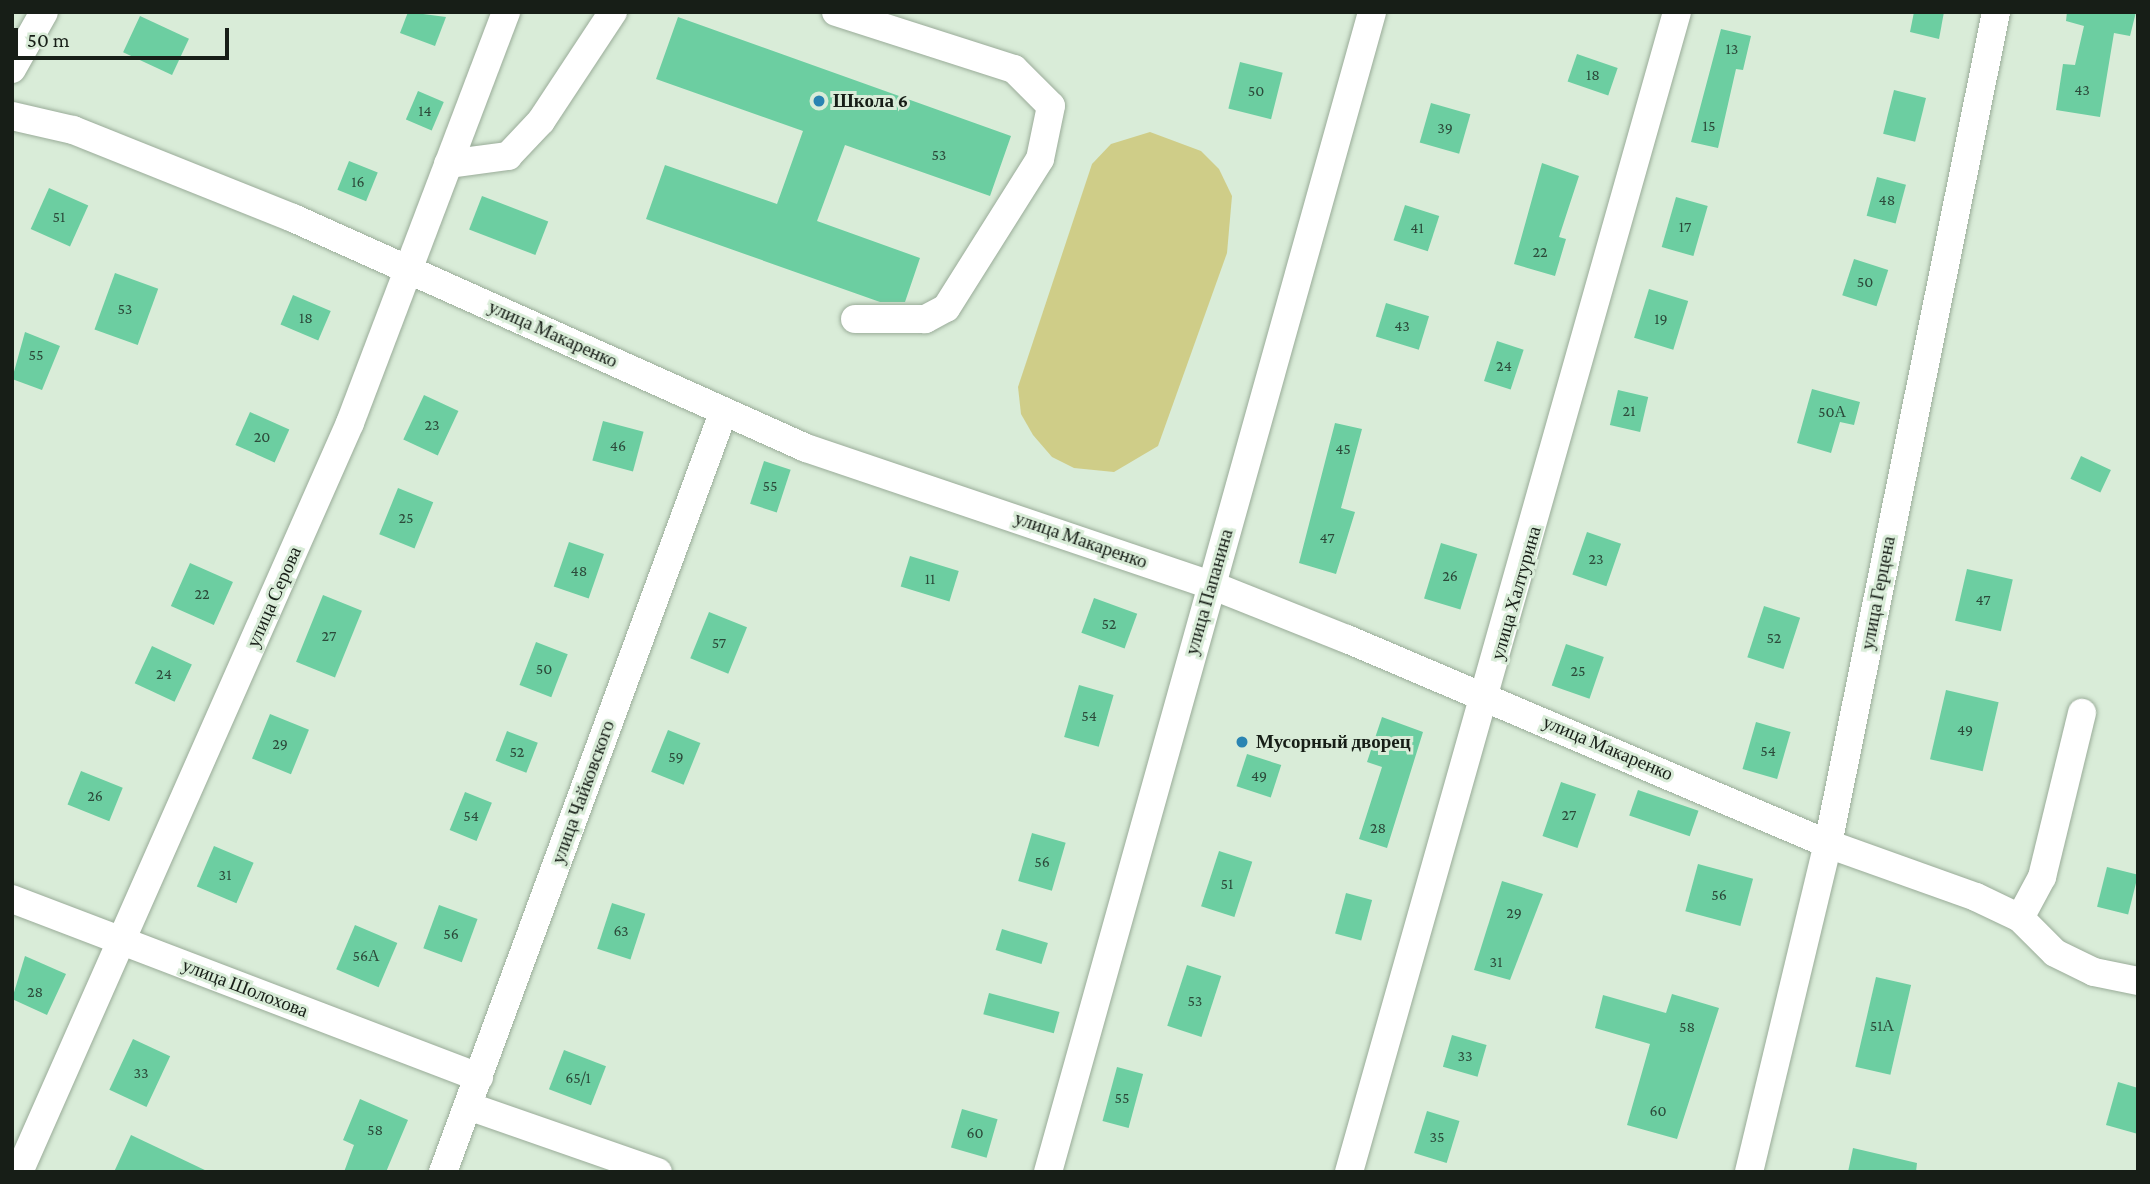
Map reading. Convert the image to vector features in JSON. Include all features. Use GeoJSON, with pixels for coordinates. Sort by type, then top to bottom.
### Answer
{"type":"FeatureCollection","features":[{"type":"Feature","properties":{"kind":"street"},"geometry":{"type":"LineString","coordinates":[[12,69],[44,12]]}},
{"type":"Feature","properties":{"kind":"street","name":"улица Серова"},"geometry":{"type":"LineString","coordinates":[[19,1172],[350,423],[506,12]]}},
{"type":"Feature","properties":{"kind":"street"},"geometry":{"type":"LineString","coordinates":[[448,164],[508,156],[541,121],[613,12]]}},
{"type":"Feature","properties":{"kind":"street","name":"улица Папанина"},"geometry":{"type":"LineString","coordinates":[[1048,1172],[1372,12]]}},
{"type":"Feature","properties":{"kind":"street","name":"улица Халтурина"},"geometry":{"type":"LineString","coordinates":[[1349,1172],[1486,697],[1677,12]]}},
{"type":"Feature","properties":{"kind":"street","name":"улица Герцена"},"geometry":{"type":"LineString","coordinates":[[1749,1172],[1828,844],[1996,12]]}},
{"type":"Feature","properties":{"kind":"street"},"geometry":{"type":"LineString","coordinates":[[844,13],[1014,69],[1051,106],[1040,159],[946,308],[925,319],[855,319]]}},
{"type":"Feature","properties":{"kind":"street","name":"улица Макаренко"},"geometry":{"type":"LineString","coordinates":[[12,116],[73,130],[407,268],[723,413],[806,448],[1211,585],[1486,697],[1828,844],[2020,918],[2055,953],[2094,972],[2138,981]]}},
{"type":"Feature","properties":{"kind":"street","name":"улица Чайковского"},"geometry":{"type":"LineString","coordinates":[[443,1172],[723,413]]}},
{"type":"Feature","properties":{"kind":"street"},"geometry":{"type":"LineString","coordinates":[[2020,918],[2042,877],[2082,713]]}},
{"type":"Feature","properties":{"kind":"street","name":"улица Шолохова"},"geometry":{"type":"LineString","coordinates":[[12,899],[479,1077]]}},
{"type":"Feature","properties":{"kind":"street"},"geometry":{"type":"LineString","coordinates":[[468,1106],[658,1172]]}},
{"type":"Feature","properties":{"kind":"shaded area"},"geometry":{"type":"Polygon","coordinates":[[[1150,132],[1201,151],[1219,169],[1232,196],[1227,253],[1158,446],[1114,472],[1074,468],[1052,457],[1033,435],[1021,414],[1018,387],[1092,164],[1111,144],[1150,132]]]}},
{"type":"Feature","properties":{"kind":"building"},"geometry":{"type":"Polygon","coordinates":[[[408,12],[446,17],[435,46],[400,33],[408,12]]]}},
{"type":"Feature","properties":{"kind":"building"},"geometry":{"type":"Polygon","coordinates":[[[1914,12],[1944,12],[1939,39],[1910,32],[1914,12]]]}},
{"type":"Feature","properties":{"kind":"building"},"geometry":{"type":"Polygon","coordinates":[[[2067,12],[2136,12],[2130,36],[2114,33],[2100,117],[2056,110],[2063,64],[2075,65],[2084,26],[2066,21],[2067,12]]]}},
{"type":"Feature","properties":{"kind":"building"},"geometry":{"type":"Polygon","coordinates":[[[140,16],[189,39],[172,75],[123,52],[140,16]]]}},
{"type":"Feature","properties":{"kind":"building"},"geometry":{"type":"Polygon","coordinates":[[[678,17],[1011,136],[990,196],[845,145],[817,221],[920,258],[905,302],[880,302],[646,219],[665,165],[777,204],[803,131],[656,79],[678,17]]]}},
{"type":"Feature","properties":{"kind":"building"},"geometry":{"type":"Polygon","coordinates":[[[1721,29],[1751,36],[1743,70],[1736,69],[1718,148],[1691,142],[1721,29]]]}},
{"type":"Feature","properties":{"kind":"building"},"geometry":{"type":"Polygon","coordinates":[[[1577,54],[1618,68],[1608,95],[1568,81],[1577,54]]]}},
{"type":"Feature","properties":{"kind":"building"},"geometry":{"type":"Polygon","coordinates":[[[1240,62],[1283,73],[1271,119],[1228,109],[1240,62]]]}},
{"type":"Feature","properties":{"kind":"building"},"geometry":{"type":"Polygon","coordinates":[[[1894,90],[1926,98],[1915,142],[1883,134],[1894,90]]]}},
{"type":"Feature","properties":{"kind":"building"},"geometry":{"type":"Polygon","coordinates":[[[418,91],[444,102],[432,130],[406,120],[418,91]]]}},
{"type":"Feature","properties":{"kind":"building"},"geometry":{"type":"Polygon","coordinates":[[[1431,103],[1470,114],[1459,154],[1420,142],[1431,103]]]}},
{"type":"Feature","properties":{"kind":"building"},"geometry":{"type":"Polygon","coordinates":[[[349,161],[378,173],[366,201],[337,190],[349,161]]]}},
{"type":"Feature","properties":{"kind":"building"},"geometry":{"type":"Polygon","coordinates":[[[1542,163],[1579,176],[1559,237],[1566,239],[1555,276],[1514,264],[1542,163]]]}},
{"type":"Feature","properties":{"kind":"building"},"geometry":{"type":"Polygon","coordinates":[[[1877,177],[1906,185],[1896,223],[1867,216],[1877,177]]]}},
{"type":"Feature","properties":{"kind":"building"},"geometry":{"type":"Polygon","coordinates":[[[49,188],[88,205],[70,247],[31,229],[49,188]]]}},
{"type":"Feature","properties":{"kind":"building"},"geometry":{"type":"Polygon","coordinates":[[[482,196],[548,221],[535,255],[469,230],[482,196]]]}},
{"type":"Feature","properties":{"kind":"building"},"geometry":{"type":"Polygon","coordinates":[[[1676,197],[1708,206],[1693,256],[1662,247],[1676,197]]]}},
{"type":"Feature","properties":{"kind":"building"},"geometry":{"type":"Polygon","coordinates":[[[1405,205],[1439,216],[1428,251],[1394,240],[1405,205]]]}},
{"type":"Feature","properties":{"kind":"building"},"geometry":{"type":"Polygon","coordinates":[[[1854,259],[1888,270],[1876,306],[1842,295],[1854,259]]]}},
{"type":"Feature","properties":{"kind":"building"},"geometry":{"type":"Polygon","coordinates":[[[115,273],[158,289],[138,345],[94,329],[115,273]]]}},
{"type":"Feature","properties":{"kind":"building"},"geometry":{"type":"Polygon","coordinates":[[[1649,289],[1688,301],[1673,350],[1634,338],[1649,289]]]}},
{"type":"Feature","properties":{"kind":"building"},"geometry":{"type":"Polygon","coordinates":[[[293,295],[331,311],[318,340],[280,324],[293,295]]]}},
{"type":"Feature","properties":{"kind":"building"},"geometry":{"type":"Polygon","coordinates":[[[1386,303],[1429,316],[1419,350],[1376,336],[1386,303]]]}},
{"type":"Feature","properties":{"kind":"building"},"geometry":{"type":"Polygon","coordinates":[[[25,332],[60,346],[42,390],[12,379],[25,332]]]}},
{"type":"Feature","properties":{"kind":"building"},"geometry":{"type":"Polygon","coordinates":[[[1497,341],[1524,350],[1511,390],[1484,381],[1497,341]]]}},
{"type":"Feature","properties":{"kind":"building"},"geometry":{"type":"Polygon","coordinates":[[[1812,389],[1860,402],[1854,425],[1840,422],[1831,453],[1797,443],[1812,389]]]}},
{"type":"Feature","properties":{"kind":"building"},"geometry":{"type":"Polygon","coordinates":[[[1618,390],[1648,397],[1640,432],[1610,425],[1618,390]]]}},
{"type":"Feature","properties":{"kind":"building"},"geometry":{"type":"Polygon","coordinates":[[[424,395],[458,411],[438,455],[403,439],[424,395]]]}},
{"type":"Feature","properties":{"kind":"building"},"geometry":{"type":"Polygon","coordinates":[[[250,412],[289,429],[275,462],[235,445],[250,412]]]}},
{"type":"Feature","properties":{"kind":"building"},"geometry":{"type":"Polygon","coordinates":[[[603,421],[644,432],[633,471],[592,461],[603,421]]]}},
{"type":"Feature","properties":{"kind":"building"},"geometry":{"type":"Polygon","coordinates":[[[1335,423],[1362,429],[1341,508],[1355,512],[1336,574],[1299,563],[1335,423]]]}},
{"type":"Feature","properties":{"kind":"building"},"geometry":{"type":"Polygon","coordinates":[[[2081,456],[2111,470],[2100,493],[2070,479],[2081,456]]]}},
{"type":"Feature","properties":{"kind":"building"},"geometry":{"type":"Polygon","coordinates":[[[764,461],[791,470],[777,512],[750,504],[764,461]]]}},
{"type":"Feature","properties":{"kind":"building"},"geometry":{"type":"Polygon","coordinates":[[[398,488],[433,502],[415,549],[379,534],[398,488]]]}},
{"type":"Feature","properties":{"kind":"building"},"geometry":{"type":"Polygon","coordinates":[[[1587,532],[1621,544],[1606,586],[1572,575],[1587,532]]]}},
{"type":"Feature","properties":{"kind":"building"},"geometry":{"type":"Polygon","coordinates":[[[569,542],[604,554],[589,598],[554,586],[569,542]]]}},
{"type":"Feature","properties":{"kind":"building"},"geometry":{"type":"Polygon","coordinates":[[[1441,543],[1477,554],[1460,610],[1424,598],[1441,543]]]}},
{"type":"Feature","properties":{"kind":"building"},"geometry":{"type":"Polygon","coordinates":[[[910,556],[959,571],[949,602],[901,587],[910,556]]]}},
{"type":"Feature","properties":{"kind":"building"},"geometry":{"type":"Polygon","coordinates":[[[190,563],[233,582],[214,625],[171,606],[190,563]]]}},
{"type":"Feature","properties":{"kind":"building"},"geometry":{"type":"Polygon","coordinates":[[[1967,569],[2013,580],[2001,631],[1955,621],[1967,569]]]}},
{"type":"Feature","properties":{"kind":"building"},"geometry":{"type":"Polygon","coordinates":[[[323,595],[362,611],[335,677],[296,662],[323,595]]]}},
{"type":"Feature","properties":{"kind":"building"},"geometry":{"type":"Polygon","coordinates":[[[1094,598],[1137,614],[1125,649],[1081,633],[1094,598]]]}},
{"type":"Feature","properties":{"kind":"building"},"geometry":{"type":"Polygon","coordinates":[[[1764,606],[1800,618],[1783,669],[1747,657],[1764,606]]]}},
{"type":"Feature","properties":{"kind":"building"},"geometry":{"type":"Polygon","coordinates":[[[709,612],[747,627],[728,674],[690,658],[709,612]]]}},
{"type":"Feature","properties":{"kind":"building"},"geometry":{"type":"Polygon","coordinates":[[[536,642],[568,654],[551,697],[520,685],[536,642]]]}},
{"type":"Feature","properties":{"kind":"building"},"geometry":{"type":"Polygon","coordinates":[[[1566,644],[1604,657],[1589,699],[1552,686],[1566,644]]]}},
{"type":"Feature","properties":{"kind":"building"},"geometry":{"type":"Polygon","coordinates":[[[152,646],[192,665],[175,702],[135,683],[152,646]]]}},
{"type":"Feature","properties":{"kind":"building"},"geometry":{"type":"Polygon","coordinates":[[[1079,685],[1114,695],[1099,747],[1064,737],[1079,685]]]}},
{"type":"Feature","properties":{"kind":"building"},"geometry":{"type":"Polygon","coordinates":[[[1946,690],[1999,702],[1983,771],[1930,759],[1946,690]]]}},
{"type":"Feature","properties":{"kind":"building"},"geometry":{"type":"Polygon","coordinates":[[[270,714],[309,730],[291,774],[252,759],[270,714]]]}},
{"type":"Feature","properties":{"kind":"building"},"geometry":{"type":"Polygon","coordinates":[[[1382,717],[1423,732],[1387,848],[1359,839],[1382,767],[1367,762],[1382,717]]]}},
{"type":"Feature","properties":{"kind":"building"},"geometry":{"type":"Polygon","coordinates":[[[1756,722],[1791,732],[1777,779],[1742,769],[1756,722]]]}},
{"type":"Feature","properties":{"kind":"building"},"geometry":{"type":"Polygon","coordinates":[[[668,730],[700,743],[684,785],[651,772],[668,730]]]}},
{"type":"Feature","properties":{"kind":"building"},"geometry":{"type":"Polygon","coordinates":[[[507,731],[538,743],[526,773],[496,761],[507,731]]]}},
{"type":"Feature","properties":{"kind":"building"},"geometry":{"type":"Polygon","coordinates":[[[1247,754],[1281,765],[1271,797],[1236,786],[1247,754]]]}},
{"type":"Feature","properties":{"kind":"building"},"geometry":{"type":"Polygon","coordinates":[[[81,771],[123,788],[109,821],[68,804],[81,771]]]}},
{"type":"Feature","properties":{"kind":"building"},"geometry":{"type":"Polygon","coordinates":[[[1561,782],[1596,794],[1577,848],[1542,836],[1561,782]]]}},
{"type":"Feature","properties":{"kind":"building"},"geometry":{"type":"Polygon","coordinates":[[[1638,790],[1699,811],[1690,836],[1629,816],[1638,790]]]}},
{"type":"Feature","properties":{"kind":"building"},"geometry":{"type":"Polygon","coordinates":[[[465,792],[492,803],[477,841],[450,830],[465,792]]]}},
{"type":"Feature","properties":{"kind":"building"},"geometry":{"type":"Polygon","coordinates":[[[1032,833],[1066,843],[1052,891],[1018,881],[1032,833]]]}},
{"type":"Feature","properties":{"kind":"building"},"geometry":{"type":"Polygon","coordinates":[[[214,846],[254,863],[236,903],[197,887],[214,846]]]}},
{"type":"Feature","properties":{"kind":"building"},"geometry":{"type":"Polygon","coordinates":[[[1219,851],[1252,862],[1234,917],[1201,906],[1219,851]]]}},
{"type":"Feature","properties":{"kind":"building"},"geometry":{"type":"Polygon","coordinates":[[[1698,864],[1753,879],[1740,926],[1685,911],[1698,864]]]}},
{"type":"Feature","properties":{"kind":"building"},"geometry":{"type":"Polygon","coordinates":[[[2107,867],[2138,875],[2128,915],[2097,907],[2107,867]]]}},
{"type":"Feature","properties":{"kind":"building"},"geometry":{"type":"Polygon","coordinates":[[[1502,881],[1543,894],[1510,980],[1474,970],[1502,881]]]}},
{"type":"Feature","properties":{"kind":"building"},"geometry":{"type":"Polygon","coordinates":[[[1346,893],[1372,900],[1361,941],[1335,934],[1346,893]]]}},
{"type":"Feature","properties":{"kind":"building"},"geometry":{"type":"Polygon","coordinates":[[[612,903],[645,914],[630,959],[597,949],[612,903]]]}},
{"type":"Feature","properties":{"kind":"building"},"geometry":{"type":"Polygon","coordinates":[[[439,905],[478,919],[462,962],[423,948],[439,905]]]}},
{"type":"Feature","properties":{"kind":"building"},"geometry":{"type":"Polygon","coordinates":[[[355,925],[397,943],[379,987],[336,969],[355,925]]]}},
{"type":"Feature","properties":{"kind":"building"},"geometry":{"type":"Polygon","coordinates":[[[1002,929],[1048,943],[1041,964],[996,950],[1002,929]]]}},
{"type":"Feature","properties":{"kind":"building"},"geometry":{"type":"Polygon","coordinates":[[[25,956],[66,974],[47,1015],[12,999],[25,956]]]}},
{"type":"Feature","properties":{"kind":"building"},"geometry":{"type":"Polygon","coordinates":[[[1187,965],[1221,976],[1201,1037],[1167,1026],[1187,965]]]}},
{"type":"Feature","properties":{"kind":"building"},"geometry":{"type":"Polygon","coordinates":[[[1876,977],[1911,985],[1890,1075],[1855,1067],[1876,977]]]}},
{"type":"Feature","properties":{"kind":"building"},"geometry":{"type":"Polygon","coordinates":[[[989,993],[1060,1012],[1054,1033],[983,1014],[989,993]]]}},
{"type":"Feature","properties":{"kind":"building"},"geometry":{"type":"Polygon","coordinates":[[[1672,994],[1719,1008],[1677,1139],[1627,1125],[1650,1044],[1595,1028],[1603,995],[1666,1013],[1672,994]]]}},
{"type":"Feature","properties":{"kind":"building"},"geometry":{"type":"Polygon","coordinates":[[[1452,1035],[1487,1045],[1478,1077],[1443,1067],[1452,1035]]]}},
{"type":"Feature","properties":{"kind":"building"},"geometry":{"type":"Polygon","coordinates":[[[133,1039],[170,1056],[146,1107],[109,1090],[133,1039]]]}},
{"type":"Feature","properties":{"kind":"building"},"geometry":{"type":"Polygon","coordinates":[[[564,1050],[606,1066],[591,1105],[549,1089],[564,1050]]]}},
{"type":"Feature","properties":{"kind":"building"},"geometry":{"type":"Polygon","coordinates":[[[1117,1067],[1143,1074],[1129,1128],[1103,1121],[1117,1067]]]}},
{"type":"Feature","properties":{"kind":"building"},"geometry":{"type":"Polygon","coordinates":[[[2118,1082],[2138,1088],[2138,1134],[2106,1125],[2118,1082]]]}},
{"type":"Feature","properties":{"kind":"building"},"geometry":{"type":"Polygon","coordinates":[[[360,1099],[408,1120],[386,1172],[344,1172],[354,1145],[343,1140],[360,1099]]]}},
{"type":"Feature","properties":{"kind":"building"},"geometry":{"type":"Polygon","coordinates":[[[962,1109],[998,1119],[987,1158],[951,1147],[962,1109]]]}},
{"type":"Feature","properties":{"kind":"building"},"geometry":{"type":"Polygon","coordinates":[[[1427,1111],[1460,1121],[1447,1163],[1414,1153],[1427,1111]]]}},
{"type":"Feature","properties":{"kind":"building"},"geometry":{"type":"Polygon","coordinates":[[[131,1135],[209,1172],[114,1172],[131,1135]]]}},
{"type":"Feature","properties":{"kind":"building"},"geometry":{"type":"Polygon","coordinates":[[[1853,1148],[1917,1163],[1916,1172],[1848,1172],[1853,1148]]]}},
{"type":"Feature","properties":{"kind":"place","name":"Школа 6"},"geometry":{"type":"Point","coordinates":[819,101]}},
{"type":"Feature","properties":{"kind":"place","name":"Мусорный дворец"},"geometry":{"type":"Point","coordinates":[1242,742]}}]}
